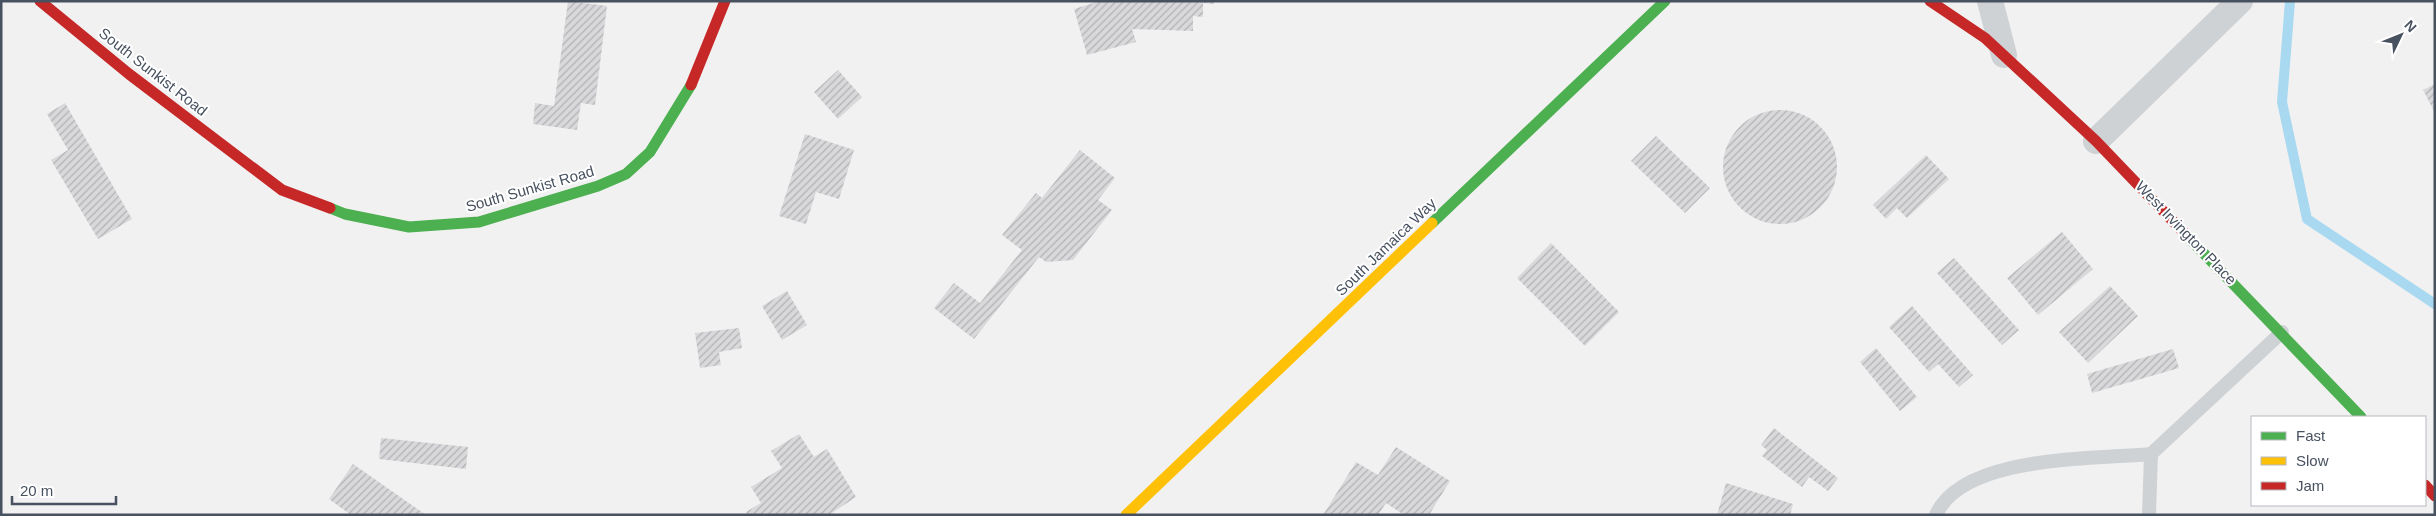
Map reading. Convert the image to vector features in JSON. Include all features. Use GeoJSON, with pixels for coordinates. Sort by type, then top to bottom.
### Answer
{"type":"FeatureCollection","features":[{"type":"Feature","properties":{"kind":"street","name":"South Sunkist Road"},"geometry":{"type":"LineString","coordinates":[[40,1],[129,74],[282,190],[345,214],[409,227],[479,222],[598,186],[626,174],[650,152],[690,87],[725,1]]}},
{"type":"Feature","properties":{"kind":"street","name":"South Jamaica Way"},"geometry":{"type":"LineString","coordinates":[[1126,515],[1666,1]]}},
{"type":"Feature","properties":{"kind":"street","name":"West Irvington Place"},"geometry":{"type":"LineString","coordinates":[[1930,1],[1986,38],[2096,141],[2282,332],[2360,416]]}},
{"type":"Feature","properties":{"kind":"street"},"geometry":{"type":"LineString","coordinates":[[1990,1],[2004,55]]}},
{"type":"Feature","properties":{"kind":"street"},"geometry":{"type":"LineString","coordinates":[[2096,141],[2240,1]]}},
{"type":"Feature","properties":{"kind":"street"},"geometry":{"type":"LineString","coordinates":[[2426,486],[2435,496]]}},
{"type":"Feature","properties":{"kind":"lane"},"geometry":{"type":"LineString","coordinates":[[1936,515],[1943,500],[1958,489],[2004,468],[2151,454],[2282,332]]}},
{"type":"Feature","properties":{"kind":"lane"},"geometry":{"type":"LineString","coordinates":[[2149,515],[2151,454]]}},
{"type":"Feature","properties":{"kind":"building"},"geometry":{"type":"Polygon","coordinates":[[[568,1],[607,6],[595,105],[581,103],[577,130],[533,124],[535,103],[554,106],[568,1]]]}},
{"type":"Feature","properties":{"kind":"building"},"geometry":{"type":"Polygon","coordinates":[[[1100,1],[1214,1],[1214,4],[1203,3],[1203,17],[1193,16],[1193,31],[1132,29],[1136,42],[1087,55],[1074,9],[1100,1]]]}},
{"type":"Feature","properties":{"kind":"building"},"geometry":{"type":"Polygon","coordinates":[[[838,70],[862,97],[838,119],[814,92],[838,70]]]}},
{"type":"Feature","properties":{"kind":"building"},"geometry":{"type":"Polygon","coordinates":[[[2435,84],[2435,113],[2423,90],[2435,84]]]}},
{"type":"Feature","properties":{"kind":"building"},"geometry":{"type":"Polygon","coordinates":[[[65,103],[132,219],[98,239],[51,160],[68,150],[47,114],[65,103]]]}},
{"type":"Feature","properties":{"kind":"building"},"geometry":{"type":"Polygon","coordinates":[[[1780,110],[1802,114],[1812,119],[1828,135],[1833,145],[1837,167],[1833,189],[1828,199],[1812,215],[1802,220],[1780,224],[1758,220],[1748,215],[1732,199],[1727,189],[1723,167],[1727,145],[1732,135],[1748,119],[1758,114],[1780,110]]]}},
{"type":"Feature","properties":{"kind":"building"},"geometry":{"type":"Polygon","coordinates":[[[805,134],[854,150],[839,199],[816,192],[806,224],[779,216],[805,134]]]}},
{"type":"Feature","properties":{"kind":"building"},"geometry":{"type":"Polygon","coordinates":[[[1656,136],[1710,188],[1685,213],[1631,161],[1656,136]]]}},
{"type":"Feature","properties":{"kind":"building"},"geometry":{"type":"Polygon","coordinates":[[[1080,150],[1115,178],[1098,200],[1112,210],[1073,260],[1046,262],[1039,257],[974,339],[934,308],[954,283],[980,303],[1022,250],[1002,235],[1036,193],[1042,198],[1080,150]]]}},
{"type":"Feature","properties":{"kind":"building"},"geometry":{"type":"Polygon","coordinates":[[[1926,155],[1949,179],[1907,218],[1897,208],[1886,219],[1873,205],[1926,155]]]}},
{"type":"Feature","properties":{"kind":"building"},"geometry":{"type":"Polygon","coordinates":[[[2062,232],[2093,269],[2038,315],[2007,278],[2062,232]]]}},
{"type":"Feature","properties":{"kind":"building"},"geometry":{"type":"Polygon","coordinates":[[[1551,243],[1619,312],[1585,346],[1517,278],[1551,243]]]}},
{"type":"Feature","properties":{"kind":"building"},"geometry":{"type":"Polygon","coordinates":[[[1954,258],[2019,330],[2002,345],[1937,273],[1954,258]]]}},
{"type":"Feature","properties":{"kind":"building"},"geometry":{"type":"Polygon","coordinates":[[[2110,286],[2138,316],[2088,363],[2059,332],[2110,286]]]}},
{"type":"Feature","properties":{"kind":"building"},"geometry":{"type":"Polygon","coordinates":[[[787,291],[807,325],[782,340],[762,306],[787,291]]]}},
{"type":"Feature","properties":{"kind":"building"},"geometry":{"type":"Polygon","coordinates":[[[1912,306],[1973,375],[1959,387],[1938,364],[1929,372],[1889,327],[1912,306]]]}},
{"type":"Feature","properties":{"kind":"building"},"geometry":{"type":"Polygon","coordinates":[[[739,328],[742,348],[719,352],[721,365],[700,368],[695,333],[739,328]]]}},
{"type":"Feature","properties":{"kind":"building"},"geometry":{"type":"Polygon","coordinates":[[[1876,348],[1917,397],[1900,411],[1860,362],[1876,348]]]}},
{"type":"Feature","properties":{"kind":"building"},"geometry":{"type":"Polygon","coordinates":[[[2173,349],[2179,368],[2092,393],[2087,374],[2173,349]]]}},
{"type":"Feature","properties":{"kind":"building"},"geometry":{"type":"Polygon","coordinates":[[[1774,428],[1838,478],[1828,491],[1809,477],[1802,487],[1762,456],[1767,450],[1761,445],[1774,428]]]}},
{"type":"Feature","properties":{"kind":"building"},"geometry":{"type":"Polygon","coordinates":[[[799,434],[814,457],[827,449],[856,497],[829,515],[748,515],[746,512],[761,503],[751,487],[782,468],[771,451],[799,434]]]}},
{"type":"Feature","properties":{"kind":"building"},"geometry":{"type":"Polygon","coordinates":[[[381,438],[468,447],[466,469],[379,459],[381,438]]]}},
{"type":"Feature","properties":{"kind":"building"},"geometry":{"type":"Polygon","coordinates":[[[1396,447],[1450,481],[1429,515],[1404,515],[1386,503],[1378,515],[1323,515],[1356,462],[1378,475],[1396,447]]]}},
{"type":"Feature","properties":{"kind":"building"},"geometry":{"type":"Polygon","coordinates":[[[353,464],[426,515],[351,515],[329,499],[353,464]]]}},
{"type":"Feature","properties":{"kind":"building"},"geometry":{"type":"Polygon","coordinates":[[[1726,483],[1793,504],[1790,515],[1717,515],[1726,483]]]}},
{"type":"Feature","properties":{"kind":"waterway"},"geometry":{"type":"LineString","coordinates":[[2290,1],[2282,102],[2307,219],[2435,304]]}},
{"type":"Feature","properties":{"kind":"traffic: fast"},"geometry":{"type":"LineString","coordinates":[[1432,223],[1665,1]]}},
{"type":"Feature","properties":{"kind":"traffic: fast"},"geometry":{"type":"LineString","coordinates":[[330,208],[345,214],[409,227],[479,222],[598,186],[626,174],[650,152],[691,85]]}},
{"type":"Feature","properties":{"kind":"traffic: fast"},"geometry":{"type":"LineString","coordinates":[[2189,238],[2360,416]]}},
{"type":"Feature","properties":{"kind":"traffic: slow"},"geometry":{"type":"LineString","coordinates":[[1126,515],[1432,223]]}},
{"type":"Feature","properties":{"kind":"traffic: jam"},"geometry":{"type":"LineString","coordinates":[[40,1],[129,74],[282,190],[330,208]]}},
{"type":"Feature","properties":{"kind":"traffic: jam"},"geometry":{"type":"LineString","coordinates":[[691,85],[725,1]]}},
{"type":"Feature","properties":{"kind":"traffic: jam"},"geometry":{"type":"LineString","coordinates":[[1930,1],[1985,38],[2096,141],[2189,238]]}},
{"type":"Feature","properties":{"kind":"traffic: jam"},"geometry":{"type":"LineString","coordinates":[[2426,486],[2435,496]]}}]}
